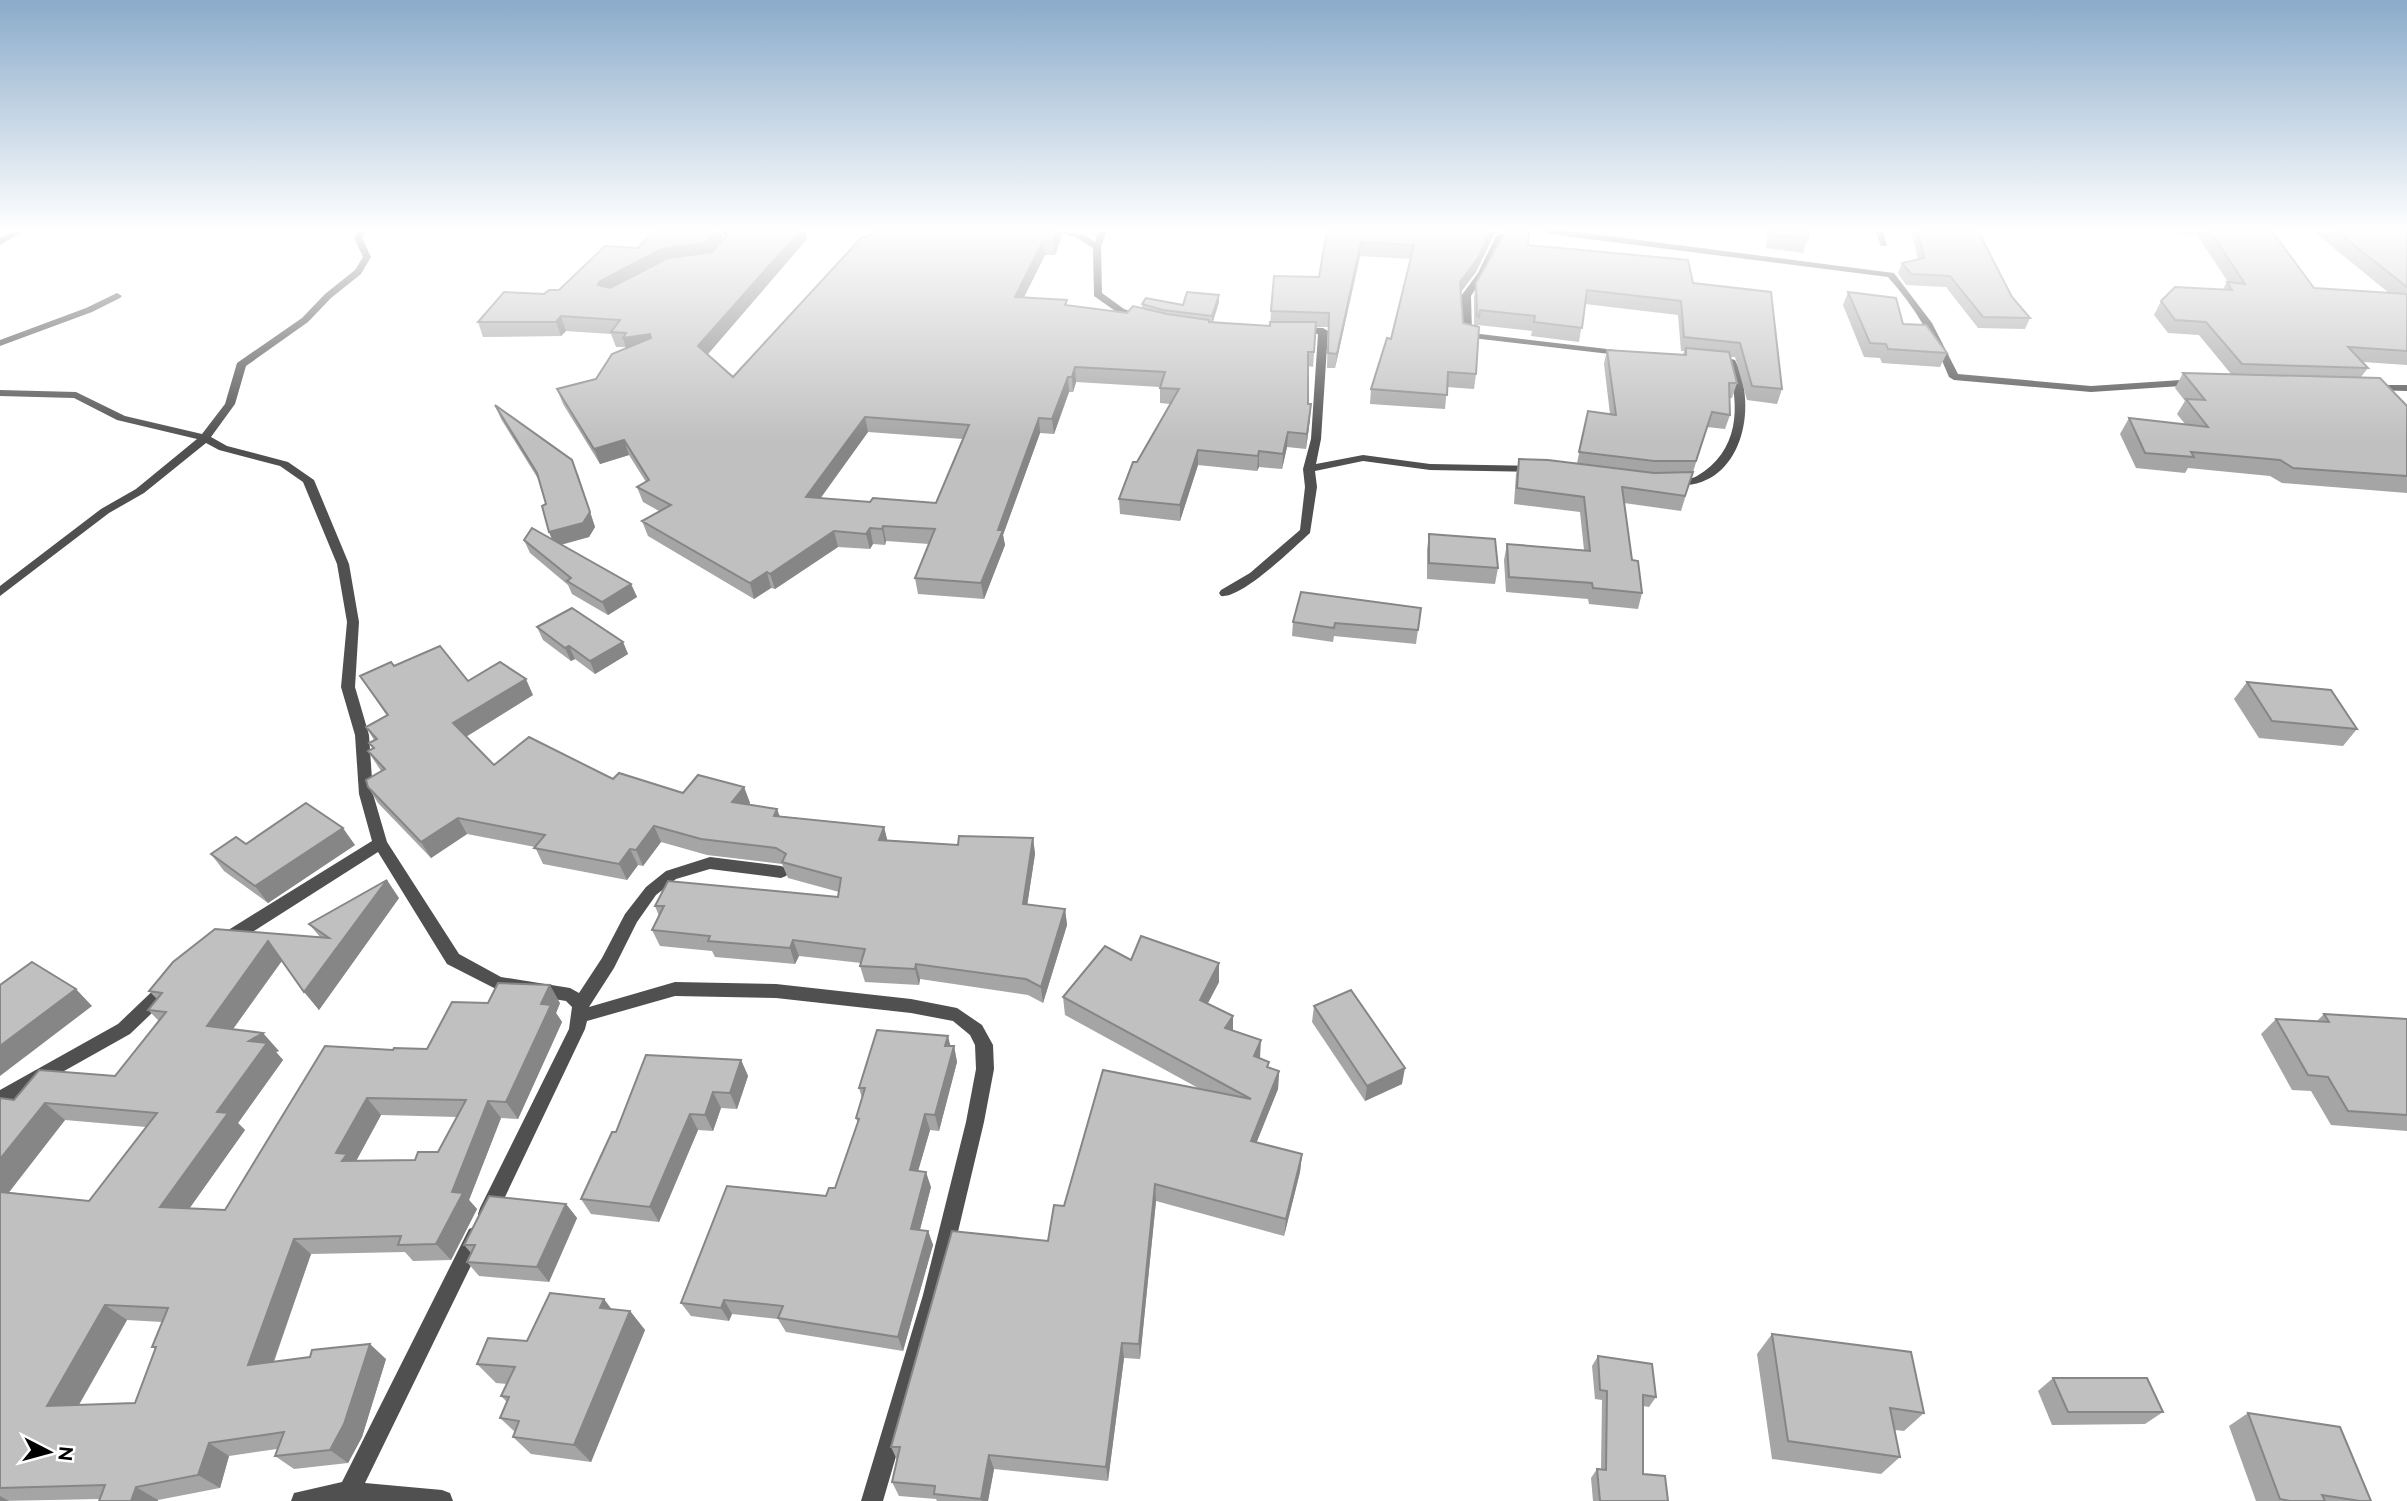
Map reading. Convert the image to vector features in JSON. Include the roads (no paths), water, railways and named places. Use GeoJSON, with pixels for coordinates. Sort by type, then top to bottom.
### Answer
{"type":"FeatureCollection","features":[{"type":"Feature","properties":{"kind":"street"},"geometry":{"type":"LineString","coordinates":[[0,343],[107,301]]}},
{"type":"Feature","properties":{"kind":"street"},"geometry":{"type":"LineString","coordinates":[[0,592],[105,511],[140,491],[205,438],[230,404],[241,365],[305,320],[323,301]]}},
{"type":"Feature","properties":{"kind":"street"},"geometry":{"type":"LineString","coordinates":[[1107,301],[1121,311],[1155,321]]}},
{"type":"Feature","properties":{"kind":"street"},"geometry":{"type":"LineString","coordinates":[[1465,301],[1467,335],[1503,342],[1554,344],[1632,355]]}},
{"type":"Feature","properties":{"kind":"street"},"geometry":{"type":"LineString","coordinates":[[1911,301],[1941,345],[1954,377],[2091,389],[2208,382]]}},
{"type":"Feature","properties":{"kind":"street"},"geometry":{"type":"LineString","coordinates":[[1225,593],[1254,576],[1306,531],[1311,487],[1309,470],[1316,439],[1323,331],[1288,330]]}},
{"type":"Feature","properties":{"kind":"street"},"geometry":{"type":"LineString","coordinates":[[1661,482],[1696,482],[1726,458],[1738,437],[1742,411],[1733,367],[1727,360],[1707,358]]}},
{"type":"Feature","properties":{"kind":"street"},"geometry":{"type":"LineString","coordinates":[[2356,386],[2407,388]]}},
{"type":"Feature","properties":{"kind":"street"},"geometry":{"type":"LineString","coordinates":[[0,394],[76,395],[121,418],[205,438],[223,449],[284,464],[308,480],[344,564],[353,622],[348,687],[362,735],[366,794],[380,843],[453,959],[498,983],[570,995],[581,1010]]}},
{"type":"Feature","properties":{"kind":"street"},"geometry":{"type":"LineString","coordinates":[[1309,470],[1363,458],[1472,469],[1545,469]]}},
{"type":"Feature","properties":{"kind":"street"},"geometry":{"type":"LineString","coordinates":[[211,950],[240,928],[287,903],[380,843]]}},
{"type":"Feature","properties":{"kind":"street"},"geometry":{"type":"LineString","coordinates":[[349,1492],[557,1073],[581,1010],[631,918],[651,891],[671,875],[710,863],[781,872]]}},
{"type":"Feature","properties":{"kind":"street"},"geometry":{"type":"LineString","coordinates":[[0,1099],[124,1029],[182,973]]}},
{"type":"Feature","properties":{"kind":"street"},"geometry":{"type":"LineString","coordinates":[[581,1010],[676,989],[776,991],[887,1003],[946,1013],[957,1016],[976,1031],[984,1045],[985,1069],[975,1122],[933,1295],[872,1501]]}},
{"type":"Feature","properties":{"kind":"street"},"geometry":{"type":"LineString","coordinates":[[302,1501],[349,1492],[442,1501]]}}]}
